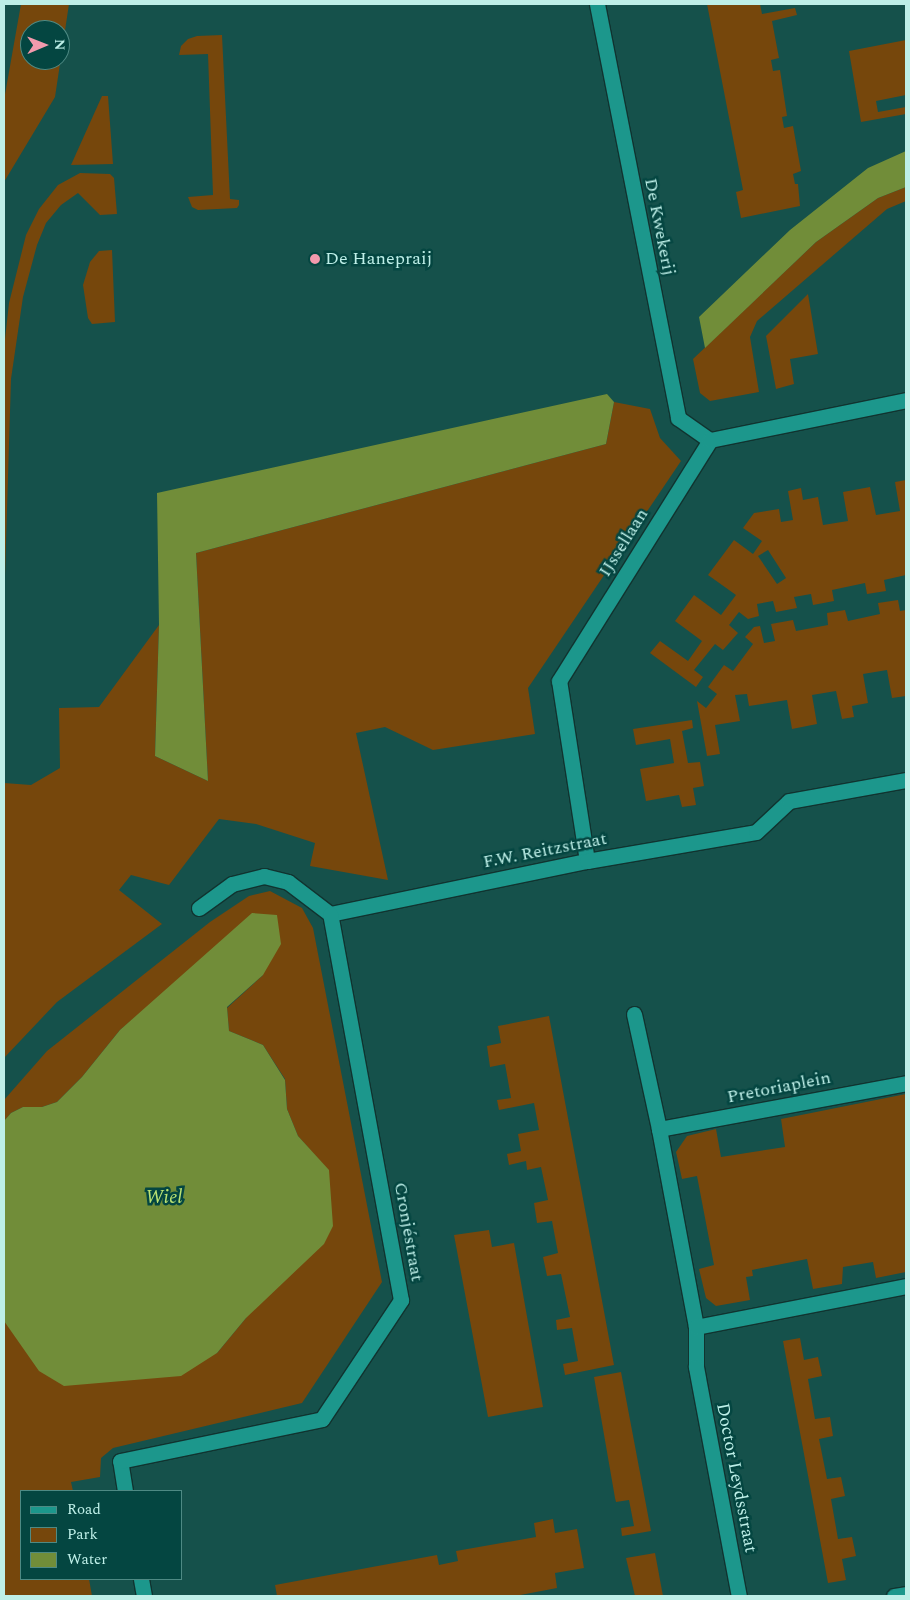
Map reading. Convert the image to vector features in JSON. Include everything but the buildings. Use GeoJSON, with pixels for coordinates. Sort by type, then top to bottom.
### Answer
{"type":"FeatureCollection","features":[{"type":"Feature","properties":{"kind":"street","name":"De Kwekerij"},"geometry":{"type":"LineString","coordinates":[[597,4],[678,418],[710,440]]}},
{"type":"Feature","properties":{"kind":"street"},"geometry":{"type":"LineString","coordinates":[[710,440],[906,400]]}},
{"type":"Feature","properties":{"kind":"street","name":"IJssellaan"},"geometry":{"type":"LineString","coordinates":[[587,861],[559,681],[710,440]]}},
{"type":"Feature","properties":{"kind":"street","name":"F.W. Reitzstraat"},"geometry":{"type":"LineString","coordinates":[[330,914],[587,861],[756,832],[789,801],[906,780]]}},
{"type":"Feature","properties":{"kind":"street"},"geometry":{"type":"LineString","coordinates":[[199,908],[232,884],[264,876],[288,882],[330,914]]}},
{"type":"Feature","properties":{"kind":"street","name":"Cronjéstraat"},"geometry":{"type":"LineString","coordinates":[[125,1490],[120,1461],[322,1419],[401,1300],[330,914]]}},
{"type":"Feature","properties":{"kind":"street"},"geometry":{"type":"LineString","coordinates":[[634,1014],[659,1129],[696,1327],[906,1286]]}},
{"type":"Feature","properties":{"kind":"street","name":"Pretoriaplein"},"geometry":{"type":"LineString","coordinates":[[659,1129],[906,1083]]}},
{"type":"Feature","properties":{"kind":"street","name":"Doctor Leydsstraat"},"geometry":{"type":"LineString","coordinates":[[696,1327],[696,1368],[739,1596]]}},
{"type":"Feature","properties":{"kind":"street"},"geometry":{"type":"LineString","coordinates":[[141,1580],[144,1596]]}},
{"type":"Feature","properties":{"kind":"street"},"geometry":{"type":"LineString","coordinates":[[894,1596],[906,1594]]}},
{"type":"Feature","properties":{"kind":"green space"},"geometry":{"type":"Polygon","coordinates":[[[21,4],[69,4],[67,20],[20,20],[20,70],[59,70],[55,97],[4,182],[4,100],[21,4]]]}},
{"type":"Feature","properties":{"kind":"green space"},"geometry":{"type":"Polygon","coordinates":[[[707,4],[760,4],[762,14],[795,8],[797,15],[772,21],[779,58],[771,60],[773,71],[780,70],[787,116],[782,117],[784,128],[793,126],[801,171],[793,174],[795,184],[798,184],[800,206],[741,218],[736,192],[743,190],[707,4]]]}},
{"type":"Feature","properties":{"kind":"green space"},"geometry":{"type":"Polygon","coordinates":[[[222,35],[230,199],[239,200],[239,205],[237,208],[198,210],[192,207],[188,197],[213,195],[208,54],[179,55],[181,46],[188,39],[197,36],[222,35]]]}},
{"type":"Feature","properties":{"kind":"green space"},"geometry":{"type":"Polygon","coordinates":[[[906,40],[906,95],[876,101],[878,112],[906,107],[906,114],[861,122],[849,51],[906,40]]]}},
{"type":"Feature","properties":{"kind":"green space"},"geometry":{"type":"Polygon","coordinates":[[[102,96],[108,96],[113,164],[71,165],[102,96]]]}},
{"type":"Feature","properties":{"kind":"green space"},"geometry":{"type":"Polygon","coordinates":[[[80,173],[110,174],[114,178],[117,214],[100,215],[78,193],[61,205],[46,223],[37,245],[23,297],[11,379],[4,609],[4,348],[9,303],[26,235],[39,209],[58,185],[80,173]]]}},
{"type":"Feature","properties":{"kind":"green space"},"geometry":{"type":"Polygon","coordinates":[[[906,187],[906,201],[887,209],[757,321],[750,337],[759,392],[710,401],[700,393],[693,359],[816,242],[878,198],[906,187]]]}},
{"type":"Feature","properties":{"kind":"green space"},"geometry":{"type":"Polygon","coordinates":[[[112,250],[115,322],[92,324],[88,318],[83,285],[90,262],[99,251],[112,250]]]}},
{"type":"Feature","properties":{"kind":"green space"},"geometry":{"type":"Polygon","coordinates":[[[808,294],[818,354],[790,359],[794,384],[776,389],[766,336],[808,294]]]}},
{"type":"Feature","properties":{"kind":"green space"},"geometry":{"type":"Polygon","coordinates":[[[614,402],[650,409],[660,438],[681,461],[528,688],[535,734],[433,750],[385,727],[356,733],[388,880],[310,866],[315,843],[256,824],[219,819],[169,885],[131,875],[119,890],[162,924],[57,1002],[4,1058],[4,783],[31,785],[60,768],[59,708],[99,707],[159,625],[155,756],[208,781],[196,553],[606,444],[614,402]]]}},
{"type":"Feature","properties":{"kind":"green space"},"geometry":{"type":"Polygon","coordinates":[[[906,480],[906,575],[884,580],[886,591],[867,594],[865,583],[832,590],[834,601],[813,605],[811,594],[794,597],[797,608],[776,612],[773,601],[757,604],[759,616],[748,619],[739,612],[729,625],[738,633],[723,650],[715,644],[694,670],[703,677],[696,687],[650,653],[660,641],[688,661],[702,641],[675,621],[694,595],[721,615],[736,595],[708,575],[734,540],[753,554],[762,541],[743,528],[754,513],[779,509],[781,522],[793,520],[788,491],[801,488],[803,500],[818,497],[823,525],[848,521],[843,492],[870,487],[876,515],[900,511],[895,482],[906,480]],[[768,550],[758,556],[777,584],[786,578],[768,550]]]}},
{"type":"Feature","properties":{"kind":"green space"},"geometry":{"type":"Polygon","coordinates":[[[898,600],[900,611],[906,610],[906,696],[892,698],[887,670],[863,674],[868,703],[852,706],[854,717],[842,719],[836,691],[812,695],[817,724],[792,729],[787,700],[749,706],[747,694],[735,695],[740,721],[715,725],[720,754],[707,756],[697,701],[706,708],[717,694],[708,687],[724,665],[733,671],[753,644],[745,637],[754,627],[760,626],[764,643],[775,641],[771,624],[793,620],[796,631],[828,625],[827,613],[845,610],[848,621],[880,614],[878,603],[898,600]]]}},
{"type":"Feature","properties":{"kind":"green space"},"geometry":{"type":"Polygon","coordinates":[[[692,720],[693,728],[682,731],[688,763],[700,762],[704,786],[693,788],[696,805],[682,807],[679,795],[646,801],[640,769],[674,763],[670,739],[636,745],[633,729],[692,720]]]}},
{"type":"Feature","properties":{"kind":"green space"},"geometry":{"type":"Polygon","coordinates":[[[270,891],[302,908],[313,928],[382,1282],[302,1403],[113,1448],[101,1458],[100,1477],[71,1482],[73,1490],[20,1490],[20,1580],[89,1580],[92,1596],[4,1596],[4,1321],[64,1385],[97,1381],[217,1353],[246,1318],[328,1170],[298,1136],[287,1109],[285,1079],[263,1045],[229,1031],[227,1008],[263,975],[164,993],[120,1030],[82,1077],[57,1102],[42,1107],[23,1107],[11,1113],[4,1121],[4,1100],[47,1051],[210,922],[249,896],[270,891]]]}},
{"type":"Feature","properties":{"kind":"green space"},"geometry":{"type":"Polygon","coordinates":[[[549,1016],[614,1365],[565,1375],[563,1364],[578,1361],[572,1328],[557,1330],[556,1320],[570,1317],[561,1274],[547,1276],[543,1257],[558,1253],[552,1221],[537,1223],[534,1203],[548,1200],[541,1167],[527,1170],[526,1161],[509,1165],[507,1154],[521,1151],[518,1134],[539,1130],[534,1103],[499,1110],[497,1100],[511,1098],[505,1064],[490,1067],[487,1046],[501,1043],[498,1026],[549,1016]]]}},
{"type":"Feature","properties":{"kind":"green space"},"geometry":{"type":"Polygon","coordinates":[[[906,1094],[906,1272],[876,1278],[873,1262],[843,1267],[842,1284],[813,1289],[807,1259],[752,1270],[753,1276],[746,1277],[750,1300],[716,1306],[706,1298],[699,1269],[714,1265],[697,1176],[682,1179],[676,1152],[687,1136],[716,1129],[721,1157],[785,1147],[781,1119],[906,1094]]]}},
{"type":"Feature","properties":{"kind":"green space"},"geometry":{"type":"Polygon","coordinates":[[[489,1230],[492,1247],[514,1243],[543,1407],[488,1417],[454,1235],[489,1230]]]}},
{"type":"Feature","properties":{"kind":"green space"},"geometry":{"type":"Polygon","coordinates":[[[800,1338],[804,1360],[818,1357],[822,1376],[808,1379],[815,1419],[830,1417],[833,1436],[819,1439],[827,1479],[841,1477],[845,1496],[831,1499],[838,1539],[852,1537],[856,1556],[842,1559],[846,1580],[828,1583],[783,1341],[800,1338]]]}},
{"type":"Feature","properties":{"kind":"green space"},"geometry":{"type":"Polygon","coordinates":[[[621,1372],[651,1531],[622,1536],[621,1528],[634,1526],[629,1500],[616,1502],[594,1377],[621,1372]]]}},
{"type":"Feature","properties":{"kind":"green space"},"geometry":{"type":"Polygon","coordinates":[[[553,1519],[555,1533],[577,1529],[584,1568],[555,1573],[557,1588],[515,1596],[277,1596],[275,1585],[437,1555],[439,1565],[458,1561],[456,1551],[536,1537],[534,1523],[553,1519]]]}},
{"type":"Feature","properties":{"kind":"green space"},"geometry":{"type":"Polygon","coordinates":[[[655,1553],[663,1596],[635,1596],[626,1558],[655,1553]]]}},
{"type":"Feature","properties":{"kind":"water"},"geometry":{"type":"Polygon","coordinates":[[[906,151],[906,187],[878,198],[816,242],[705,348],[699,317],[790,230],[868,168],[906,151]]]}},
{"type":"Feature","properties":{"kind":"water"},"geometry":{"type":"Polygon","coordinates":[[[607,394],[614,402],[606,444],[196,553],[208,781],[155,756],[159,625],[157,493],[607,394]]]}},
{"type":"Feature","properties":{"kind":"water","name":"Wiel"},"geometry":{"type":"Polygon","coordinates":[[[252,913],[277,915],[281,944],[263,975],[227,1007],[229,1031],[263,1045],[285,1080],[287,1109],[298,1136],[329,1170],[333,1226],[324,1244],[246,1318],[217,1353],[181,1376],[64,1386],[39,1371],[4,1321],[4,1121],[11,1113],[23,1107],[42,1107],[57,1102],[82,1077],[120,1030],[252,913]]]}},
{"type":"Feature","properties":{"kind":"place","name":"De Hanepraij"},"geometry":{"type":"Point","coordinates":[315,259]}}]}
